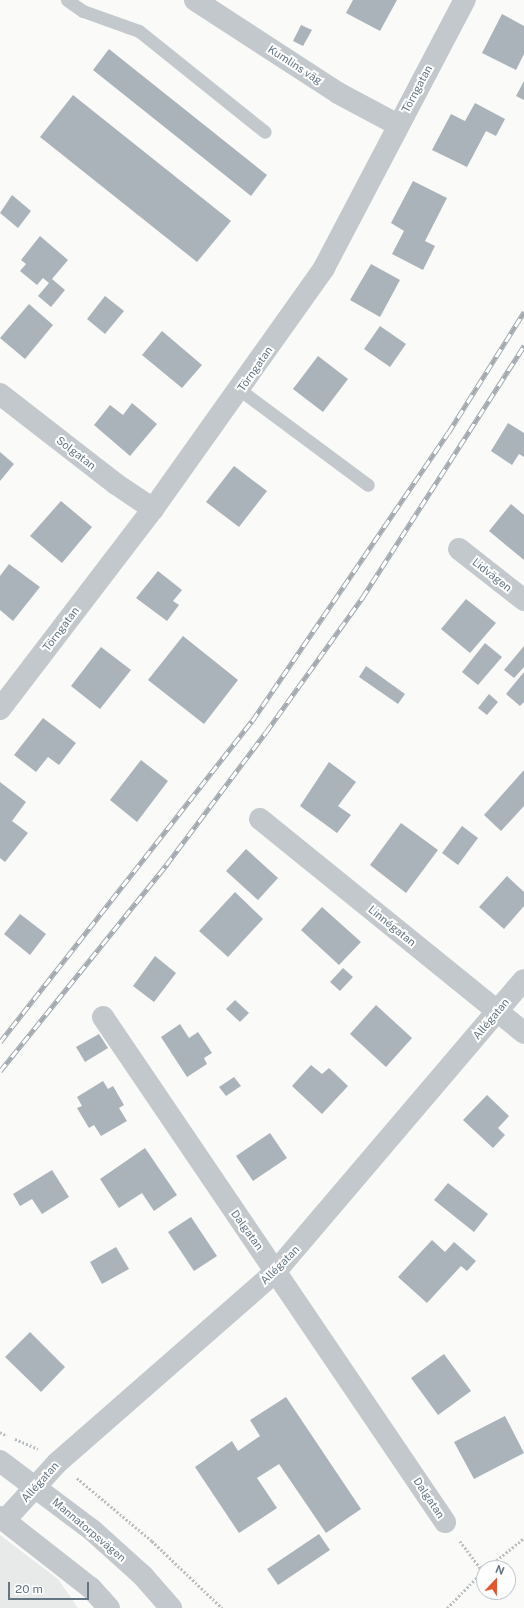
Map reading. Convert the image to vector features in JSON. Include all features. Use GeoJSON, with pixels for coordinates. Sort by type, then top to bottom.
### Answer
{"type":"FeatureCollection","features":[{"type":"Feature","properties":{"kind":"street","name":"Kumlins väg"},"geometry":{"type":"LineString","coordinates":[[194,0],[338,93],[398,125]]}},
{"type":"Feature","properties":{"kind":"street","name":"Törngatan"},"geometry":{"type":"LineString","coordinates":[[0,709],[153,509],[240,390],[324,268],[465,0]]}},
{"type":"Feature","properties":{"kind":"street","name":"Solgatan"},"geometry":{"type":"LineString","coordinates":[[0,394],[116,484],[153,509]]}},
{"type":"Feature","properties":{"kind":"street","name":"Lidvägen"},"geometry":{"type":"LineString","coordinates":[[459,549],[524,600]]}},
{"type":"Feature","properties":{"kind":"street","name":"Linnégatan"},"geometry":{"type":"LineString","coordinates":[[260,820],[524,1033]]}},
{"type":"Feature","properties":{"kind":"street","name":"Allégatan"},"geometry":{"type":"LineString","coordinates":[[2,1519],[57,1463],[276,1271],[524,980]]}},
{"type":"Feature","properties":{"kind":"street","name":"Dalgatan"},"geometry":{"type":"LineString","coordinates":[[103,1018],[445,1522]]}},
{"type":"Feature","properties":{"kind":"street","name":"Mannatorpsvägen"},"geometry":{"type":"LineString","coordinates":[[0,1460],[36,1486],[143,1576],[171,1608]]}},
{"type":"Feature","properties":{"kind":"street"},"geometry":{"type":"LineString","coordinates":[[2,1519],[91,1588],[110,1608]]}},
{"type":"Feature","properties":{"kind":"lane"},"geometry":{"type":"LineString","coordinates":[[68,0],[83,11],[139,31],[266,132]]}},
{"type":"Feature","properties":{"kind":"lane"},"geometry":{"type":"LineString","coordinates":[[240,390],[368,485]]}},
{"type":"Feature","properties":{"kind":"path"},"geometry":{"type":"LineString","coordinates":[[0,1432],[38,1449]]}},
{"type":"Feature","properties":{"kind":"path"},"geometry":{"type":"LineString","coordinates":[[88,1486],[222,1608]]}},
{"type":"Feature","properties":{"kind":"path"},"geometry":{"type":"LineString","coordinates":[[445,1522],[476,1562]]}},
{"type":"Feature","properties":{"kind":"path"},"geometry":{"type":"LineString","coordinates":[[497,1560],[524,1538]]}},
{"type":"Feature","properties":{"kind":"path"},"geometry":{"type":"LineString","coordinates":[[447,1608],[476,1578]]}},
{"type":"Feature","properties":{"kind":"shaded area"},"geometry":{"type":"Polygon","coordinates":[[[0,1535],[58,1579],[78,1608],[0,1608],[0,1535]]]}},
{"type":"Feature","properties":{"kind":"building"},"geometry":{"type":"Polygon","coordinates":[[[353,0],[397,0],[380,31],[346,13],[353,0]]]}},
{"type":"Feature","properties":{"kind":"building"},"geometry":{"type":"Polygon","coordinates":[[[502,14],[524,26],[524,54],[516,70],[482,53],[502,14]]]}},
{"type":"Feature","properties":{"kind":"building"},"geometry":{"type":"Polygon","coordinates":[[[301,25],[312,30],[303,46],[293,41],[301,25]]]}},
{"type":"Feature","properties":{"kind":"building"},"geometry":{"type":"Polygon","coordinates":[[[109,49],[267,175],[251,196],[93,70],[109,49]]]}},
{"type":"Feature","properties":{"kind":"building"},"geometry":{"type":"Polygon","coordinates":[[[524,81],[524,100],[516,96],[524,81]]]}},
{"type":"Feature","properties":{"kind":"building"},"geometry":{"type":"Polygon","coordinates":[[[73,95],[231,221],[197,262],[40,137],[73,95]]]}},
{"type":"Feature","properties":{"kind":"building"},"geometry":{"type":"Polygon","coordinates":[[[475,103],[505,119],[496,136],[486,131],[467,167],[432,150],[451,114],[465,121],[475,103]]]}},
{"type":"Feature","properties":{"kind":"building"},"geometry":{"type":"Polygon","coordinates":[[[413,181],[447,198],[425,241],[435,246],[423,270],[392,254],[404,231],[391,223],[413,181]]]}},
{"type":"Feature","properties":{"kind":"building"},"geometry":{"type":"Polygon","coordinates":[[[12,195],[31,211],[18,228],[0,213],[12,195]]]}},
{"type":"Feature","properties":{"kind":"building"},"geometry":{"type":"Polygon","coordinates":[[[40,236],[68,260],[52,279],[65,290],[51,307],[38,296],[49,283],[43,278],[37,285],[20,271],[26,264],[21,260],[40,236]]]}},
{"type":"Feature","properties":{"kind":"building"},"geometry":{"type":"Polygon","coordinates":[[[371,264],[400,280],[380,317],[350,300],[371,264]]]}},
{"type":"Feature","properties":{"kind":"building"},"geometry":{"type":"Polygon","coordinates":[[[105,296],[124,311],[105,334],[87,319],[105,296]]]}},
{"type":"Feature","properties":{"kind":"building"},"geometry":{"type":"Polygon","coordinates":[[[29,304],[53,325],[25,359],[0,338],[29,304]]]}},
{"type":"Feature","properties":{"kind":"building"},"geometry":{"type":"Polygon","coordinates":[[[380,326],[406,344],[390,367],[364,349],[380,326]]]}},
{"type":"Feature","properties":{"kind":"building"},"geometry":{"type":"Polygon","coordinates":[[[162,331],[202,365],[182,388],[142,355],[162,331]]]}},
{"type":"Feature","properties":{"kind":"building"},"geometry":{"type":"Polygon","coordinates":[[[318,356],[348,379],[323,412],[293,389],[318,356]]]}},
{"type":"Feature","properties":{"kind":"building"},"geometry":{"type":"Polygon","coordinates":[[[132,403],[157,424],[130,456],[94,425],[110,405],[123,415],[132,403]]]}},
{"type":"Feature","properties":{"kind":"building"},"geometry":{"type":"Polygon","coordinates":[[[508,423],[524,433],[524,457],[519,454],[512,465],[491,451],[508,423]]]}},
{"type":"Feature","properties":{"kind":"building"},"geometry":{"type":"Polygon","coordinates":[[[0,452],[14,464],[0,481],[0,452]]]}},
{"type":"Feature","properties":{"kind":"building"},"geometry":{"type":"Polygon","coordinates":[[[234,466],[267,491],[239,527],[206,502],[234,466]]]}},
{"type":"Feature","properties":{"kind":"building"},"geometry":{"type":"Polygon","coordinates":[[[61,501],[92,527],[62,563],[30,536],[61,501]]]}},
{"type":"Feature","properties":{"kind":"building"},"geometry":{"type":"Polygon","coordinates":[[[511,504],[524,515],[524,560],[489,531],[511,504]]]}},
{"type":"Feature","properties":{"kind":"building"},"geometry":{"type":"Polygon","coordinates":[[[9,564],[40,587],[13,621],[0,610],[0,576],[9,564]]]}},
{"type":"Feature","properties":{"kind":"building"},"geometry":{"type":"Polygon","coordinates":[[[158,571],[182,590],[173,601],[179,605],[167,621],[136,598],[158,571]]]}},
{"type":"Feature","properties":{"kind":"building"},"geometry":{"type":"Polygon","coordinates":[[[466,599],[496,623],[470,653],[441,629],[466,599]]]}},
{"type":"Feature","properties":{"kind":"building"},"geometry":{"type":"Polygon","coordinates":[[[183,636],[238,680],[204,724],[148,680],[183,636]]]}},
{"type":"Feature","properties":{"kind":"building"},"geometry":{"type":"Polygon","coordinates":[[[485,643],[502,657],[478,685],[462,672],[485,643]]]}},
{"type":"Feature","properties":{"kind":"building"},"geometry":{"type":"Polygon","coordinates":[[[524,646],[524,667],[514,678],[504,670],[524,646]]]}},
{"type":"Feature","properties":{"kind":"building"},"geometry":{"type":"Polygon","coordinates":[[[101,647],[131,670],[100,709],[71,686],[101,647]]]}},
{"type":"Feature","properties":{"kind":"building"},"geometry":{"type":"Polygon","coordinates":[[[366,666],[405,694],[398,704],[359,677],[366,666]]]}},
{"type":"Feature","properties":{"kind":"building"},"geometry":{"type":"Polygon","coordinates":[[[524,672],[524,702],[520,706],[506,694],[524,672]]]}},
{"type":"Feature","properties":{"kind":"building"},"geometry":{"type":"Polygon","coordinates":[[[489,694],[498,702],[487,715],[478,708],[489,694]]]}},
{"type":"Feature","properties":{"kind":"building"},"geometry":{"type":"Polygon","coordinates":[[[43,718],[76,743],[59,765],[48,757],[36,772],[14,755],[43,718]]]}},
{"type":"Feature","properties":{"kind":"building"},"geometry":{"type":"Polygon","coordinates":[[[141,760],[168,781],[137,822],[110,800],[141,760]]]}},
{"type":"Feature","properties":{"kind":"building"},"geometry":{"type":"Polygon","coordinates":[[[329,762],[356,782],[338,806],[351,815],[337,833],[300,806],[329,762]]]}},
{"type":"Feature","properties":{"kind":"building"},"geometry":{"type":"Polygon","coordinates":[[[524,770],[524,806],[501,831],[484,815],[524,770]]]}},
{"type":"Feature","properties":{"kind":"building"},"geometry":{"type":"Polygon","coordinates":[[[0,782],[26,802],[12,821],[28,833],[5,862],[0,858],[0,782]]]}},
{"type":"Feature","properties":{"kind":"building"},"geometry":{"type":"Polygon","coordinates":[[[401,823],[438,850],[406,893],[370,865],[401,823]]]}},
{"type":"Feature","properties":{"kind":"building"},"geometry":{"type":"Polygon","coordinates":[[[462,826],[478,838],[458,865],[442,853],[462,826]]]}},
{"type":"Feature","properties":{"kind":"building"},"geometry":{"type":"Polygon","coordinates":[[[246,849],[278,878],[258,900],[226,871],[246,849]]]}},
{"type":"Feature","properties":{"kind":"building"},"geometry":{"type":"Polygon","coordinates":[[[507,876],[524,892],[524,906],[504,929],[479,907],[507,876]]]}},
{"type":"Feature","properties":{"kind":"building"},"geometry":{"type":"Polygon","coordinates":[[[235,892],[263,919],[228,957],[199,931],[235,892]]]}},
{"type":"Feature","properties":{"kind":"building"},"geometry":{"type":"Polygon","coordinates":[[[322,907],[361,942],[339,965],[301,930],[322,907]]]}},
{"type":"Feature","properties":{"kind":"building"},"geometry":{"type":"Polygon","coordinates":[[[20,914],[46,934],[30,955],[4,934],[20,914]]]}},
{"type":"Feature","properties":{"kind":"building"},"geometry":{"type":"Polygon","coordinates":[[[155,956],[176,973],[154,1002],[133,986],[155,956]]]}},
{"type":"Feature","properties":{"kind":"building"},"geometry":{"type":"Polygon","coordinates":[[[343,968],[353,977],[340,991],[330,982],[343,968]]]}},
{"type":"Feature","properties":{"kind":"building"},"geometry":{"type":"Polygon","coordinates":[[[235,1000],[249,1013],[240,1022],[226,1009],[235,1000]]]}},
{"type":"Feature","properties":{"kind":"building"},"geometry":{"type":"Polygon","coordinates":[[[376,1005],[412,1038],[386,1067],[350,1034],[376,1005]]]}},
{"type":"Feature","properties":{"kind":"building"},"geometry":{"type":"Polygon","coordinates":[[[180,1024],[189,1038],[198,1032],[212,1053],[204,1058],[207,1064],[187,1077],[161,1037],[180,1024]]]}},
{"type":"Feature","properties":{"kind":"building"},"geometry":{"type":"Polygon","coordinates":[[[99,1034],[108,1048],[85,1062],[76,1047],[99,1034]]]}},
{"type":"Feature","properties":{"kind":"building"},"geometry":{"type":"Polygon","coordinates":[[[311,1065],[322,1074],[329,1068],[348,1086],[322,1114],[292,1086],[311,1065]]]}},
{"type":"Feature","properties":{"kind":"building"},"geometry":{"type":"Polygon","coordinates":[[[234,1077],[241,1086],[226,1096],[219,1087],[234,1077]]]}},
{"type":"Feature","properties":{"kind":"building"},"geometry":{"type":"Polygon","coordinates":[[[103,1081],[108,1089],[113,1086],[124,1105],[119,1108],[127,1121],[101,1136],[94,1125],[89,1128],[77,1108],[82,1106],[77,1097],[103,1081]]]}},
{"type":"Feature","properties":{"kind":"building"},"geometry":{"type":"Polygon","coordinates":[[[487,1095],[509,1116],[498,1128],[505,1135],[493,1148],[463,1120],[487,1095]]]}},
{"type":"Feature","properties":{"kind":"building"},"geometry":{"type":"Polygon","coordinates":[[[270,1133],[287,1158],[253,1181],[236,1156],[270,1133]]]}},
{"type":"Feature","properties":{"kind":"building"},"geometry":{"type":"Polygon","coordinates":[[[145,1148],[177,1195],[154,1211],[142,1193],[119,1208],[100,1179],[145,1148]]]}},
{"type":"Feature","properties":{"kind":"building"},"geometry":{"type":"Polygon","coordinates":[[[52,1170],[69,1197],[42,1214],[32,1199],[20,1206],[13,1194],[52,1170]]]}},
{"type":"Feature","properties":{"kind":"building"},"geometry":{"type":"Polygon","coordinates":[[[448,1183],[488,1214],[474,1232],[434,1200],[448,1183]]]}},
{"type":"Feature","properties":{"kind":"building"},"geometry":{"type":"Polygon","coordinates":[[[191,1217],[217,1256],[194,1271],[168,1232],[191,1217]]]}},
{"type":"Feature","properties":{"kind":"building"},"geometry":{"type":"Polygon","coordinates":[[[432,1240],[445,1252],[454,1242],[476,1261],[467,1271],[461,1266],[427,1303],[398,1277],[432,1240]]]}},
{"type":"Feature","properties":{"kind":"building"},"geometry":{"type":"Polygon","coordinates":[[[116,1247],[129,1269],[102,1284],[90,1262],[116,1247]]]}},
{"type":"Feature","properties":{"kind":"building"},"geometry":{"type":"Polygon","coordinates":[[[30,1332],[65,1367],[41,1392],[5,1357],[30,1332]]]}},
{"type":"Feature","properties":{"kind":"building"},"geometry":{"type":"Polygon","coordinates":[[[444,1354],[471,1391],[438,1415],[411,1378],[444,1354]]]}},
{"type":"Feature","properties":{"kind":"building"},"geometry":{"type":"Polygon","coordinates":[[[286,1397],[361,1509],[326,1533],[279,1464],[257,1478],[277,1508],[239,1533],[195,1467],[232,1441],[238,1451],[260,1436],[250,1420],[286,1397]]]}},
{"type":"Feature","properties":{"kind":"building"},"geometry":{"type":"Polygon","coordinates":[[[505,1416],[524,1453],[474,1479],[454,1442],[505,1416]]]}},
{"type":"Feature","properties":{"kind":"building"},"geometry":{"type":"Polygon","coordinates":[[[319,1534],[330,1550],[278,1585],[267,1569],[319,1534]]]}},
{"type":"Feature","properties":{"kind":"railway"},"geometry":{"type":"LineString","coordinates":[[0,1042],[252,721],[448,433],[524,312]]}},
{"type":"Feature","properties":{"kind":"railway"},"geometry":{"type":"LineString","coordinates":[[0,1071],[166,865],[266,732],[362,598],[524,346]]}}]}
